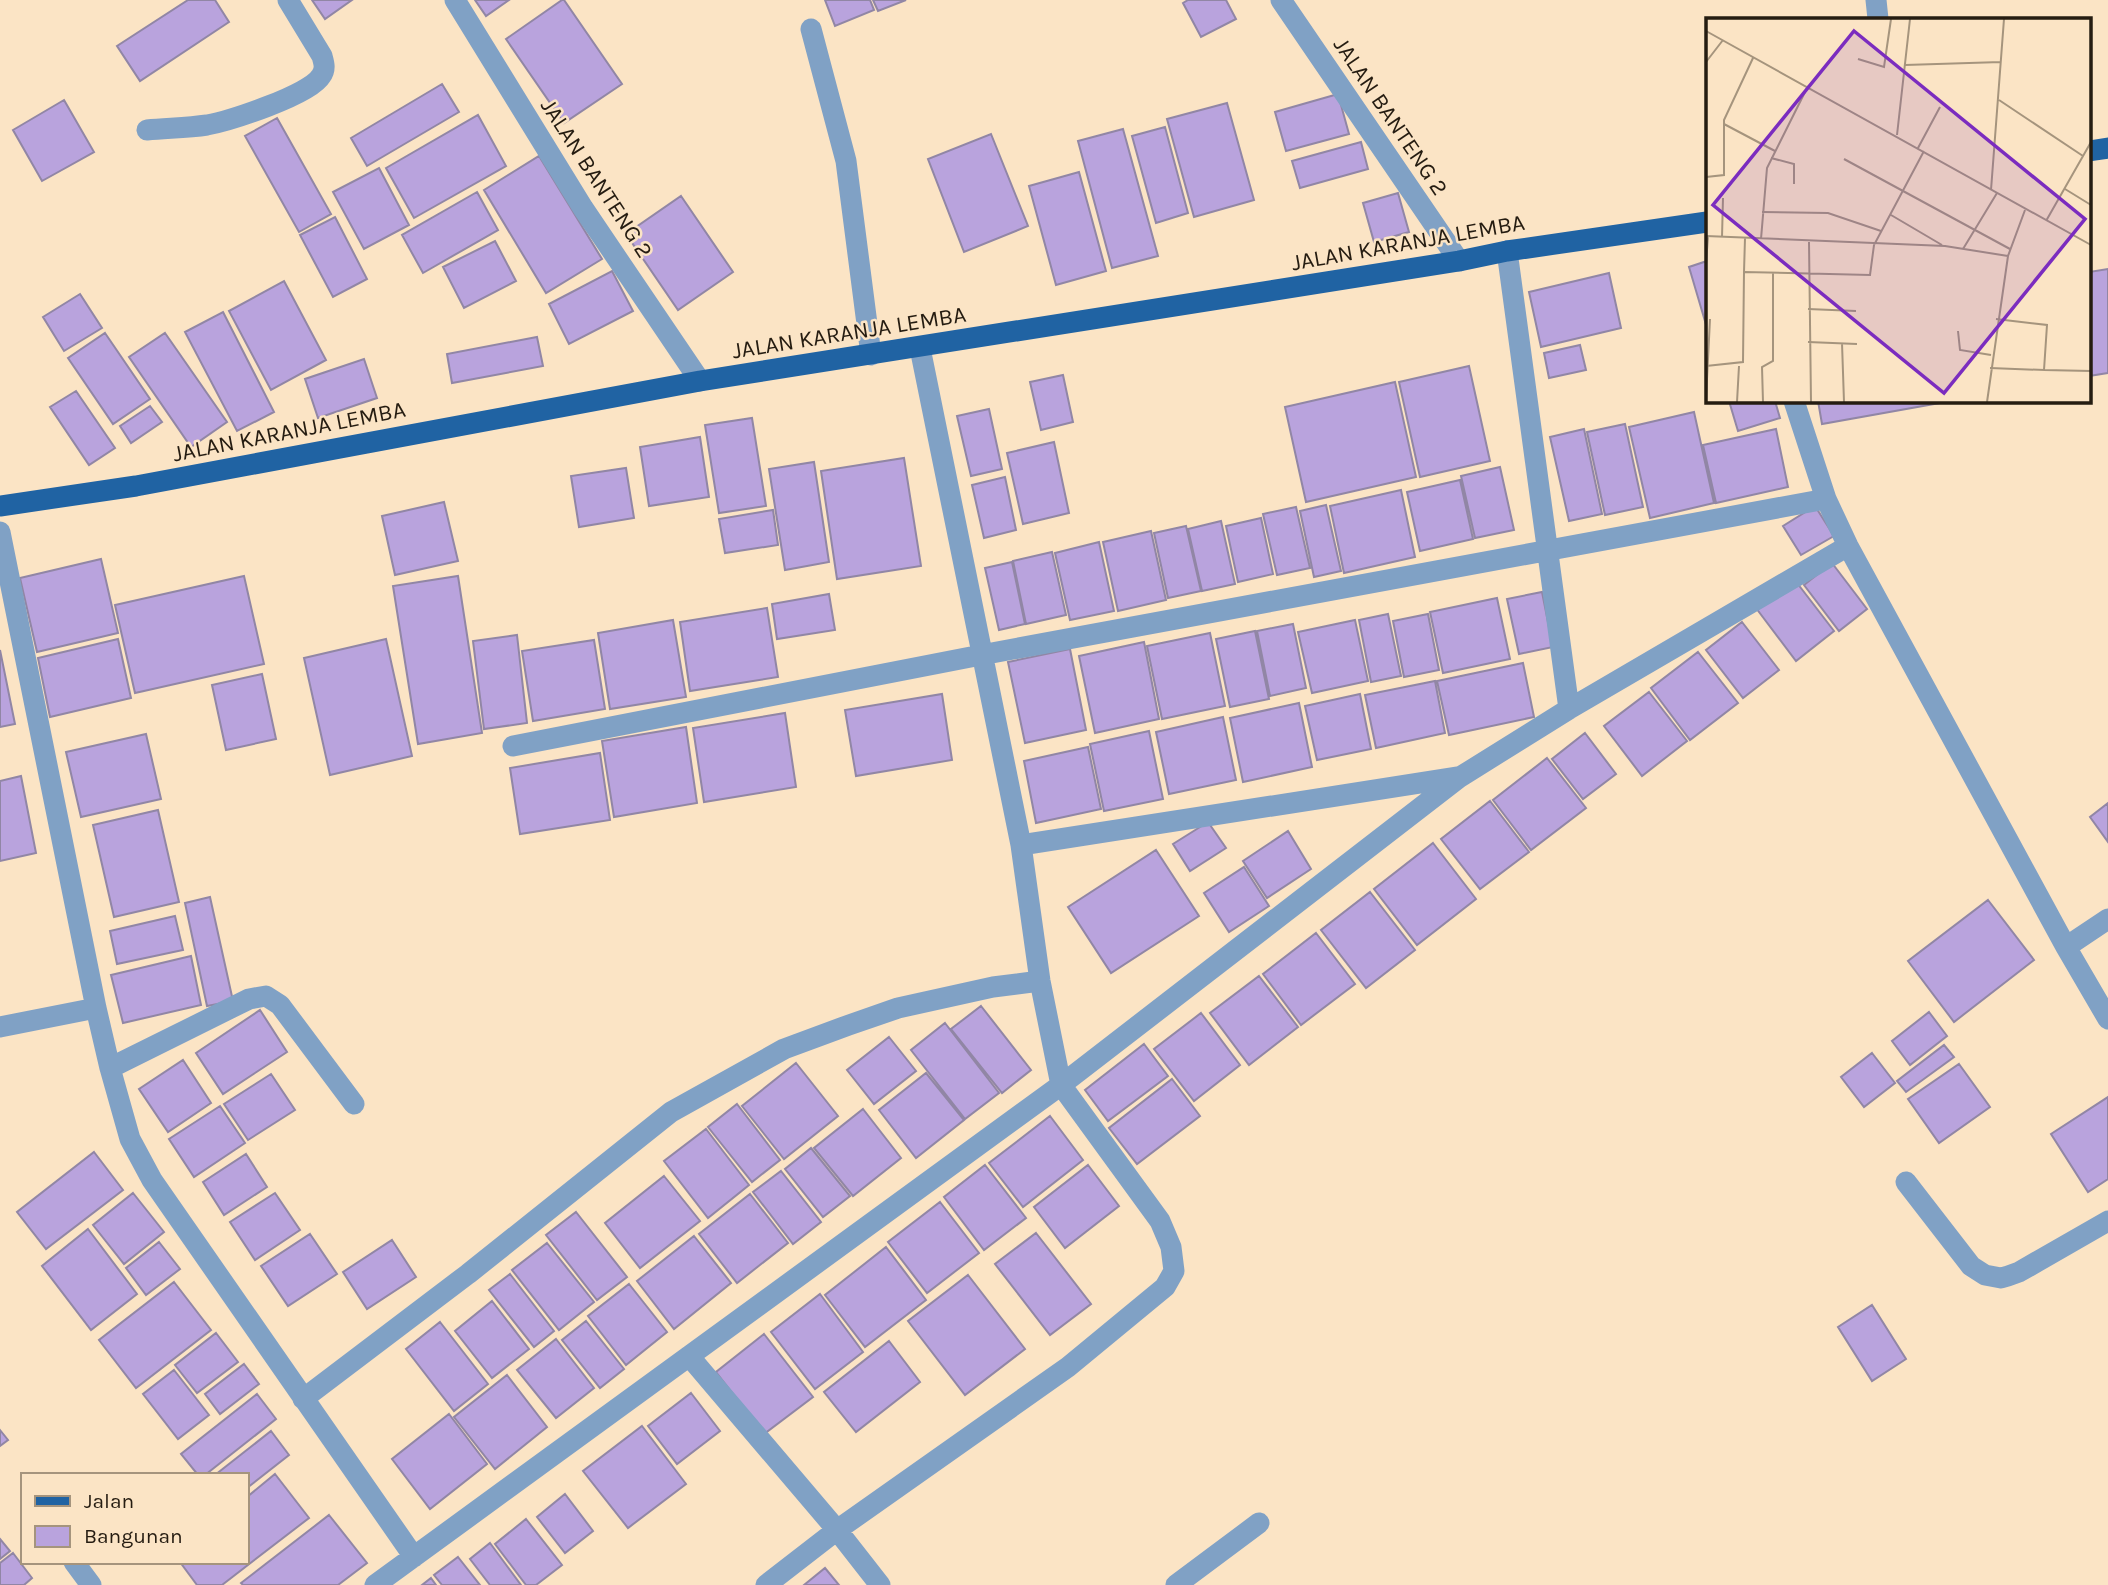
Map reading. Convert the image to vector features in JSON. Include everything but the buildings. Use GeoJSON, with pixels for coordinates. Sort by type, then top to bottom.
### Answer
{"type":"FeatureCollection","features":[{"type":"Feature","properties":{"kind":"main road"},"geometry":{"type":"LineString","coordinates":[[2090,152],[2108,148]]}},
{"type":"Feature","properties":{"kind":"main road","name":"JALAN KARANJA LEMBA"},"geometry":{"type":"LineString","coordinates":[[0,506],[136,486],[700,381],[920,348],[1507,251],[1706,222]]}},
{"type":"Feature","properties":{"kind":"street"},"geometry":{"type":"LineString","coordinates":[[147,130],[209,125],[272,105],[315,83],[322,75],[325,65],[288,0]]}},
{"type":"Feature","properties":{"kind":"street","name":"JALAN BANTENG 2"},"geometry":{"type":"LineString","coordinates":[[455,0],[583,208],[700,381]]}},
{"type":"Feature","properties":{"kind":"street","name":"JALAN BANTENG 2"},"geometry":{"type":"LineString","coordinates":[[1281,0],[1458,261]]}},
{"type":"Feature","properties":{"kind":"street"},"geometry":{"type":"LineString","coordinates":[[1876,0],[1878,18]]}},
{"type":"Feature","properties":{"kind":"street"},"geometry":{"type":"LineString","coordinates":[[811,29],[846,161],[871,355]]}},
{"type":"Feature","properties":{"kind":"street"},"geometry":{"type":"LineString","coordinates":[[1507,251],[1569,709]]}},
{"type":"Feature","properties":{"kind":"street"},"geometry":{"type":"LineString","coordinates":[[766,1585],[837,1530],[1068,1367],[1165,1287],[1174,1271],[1171,1247],[1160,1221],[1061,1085],[1040,981],[1021,845],[920,348]]}},
{"type":"Feature","properties":{"kind":"street"},"geometry":{"type":"LineString","coordinates":[[1794,402],[1826,499],[1848,546],[2108,1020]]}},
{"type":"Feature","properties":{"kind":"street"},"geometry":{"type":"LineString","coordinates":[[513,747],[981,655],[1826,499]]}},
{"type":"Feature","properties":{"kind":"street"},"geometry":{"type":"LineString","coordinates":[[0,532],[96,1008],[130,1139],[152,1180],[414,1557]]}},
{"type":"Feature","properties":{"kind":"street"},"geometry":{"type":"LineString","coordinates":[[375,1585],[1061,1085],[1460,777],[1569,709],[1848,546]]}},
{"type":"Feature","properties":{"kind":"street"},"geometry":{"type":"LineString","coordinates":[[1021,845],[1460,777]]}},
{"type":"Feature","properties":{"kind":"street"},"geometry":{"type":"LineString","coordinates":[[2066,947],[2108,919]]}},
{"type":"Feature","properties":{"kind":"street"},"geometry":{"type":"LineString","coordinates":[[303,1399],[468,1274],[671,1112],[784,1049],[849,1025],[898,1008],[993,987],[1040,981]]}},
{"type":"Feature","properties":{"kind":"street"},"geometry":{"type":"LineString","coordinates":[[110,1069],[248,999],[266,996],[280,1004],[354,1104]]}},
{"type":"Feature","properties":{"kind":"street"},"geometry":{"type":"LineString","coordinates":[[0,1027],[96,1008]]}},
{"type":"Feature","properties":{"kind":"street"},"geometry":{"type":"LineString","coordinates":[[1906,1182],[1971,1266],[1992,1277],[2001,1278],[2019,1272],[2108,1221]]}},
{"type":"Feature","properties":{"kind":"street"},"geometry":{"type":"LineString","coordinates":[[689,1356],[837,1530],[880,1585]]}},
{"type":"Feature","properties":{"kind":"street"},"geometry":{"type":"LineString","coordinates":[[1176,1585],[1259,1523]]}},
{"type":"Feature","properties":{"kind":"street"},"geometry":{"type":"LineString","coordinates":[[75,1564],[91,1585]]}}]}
